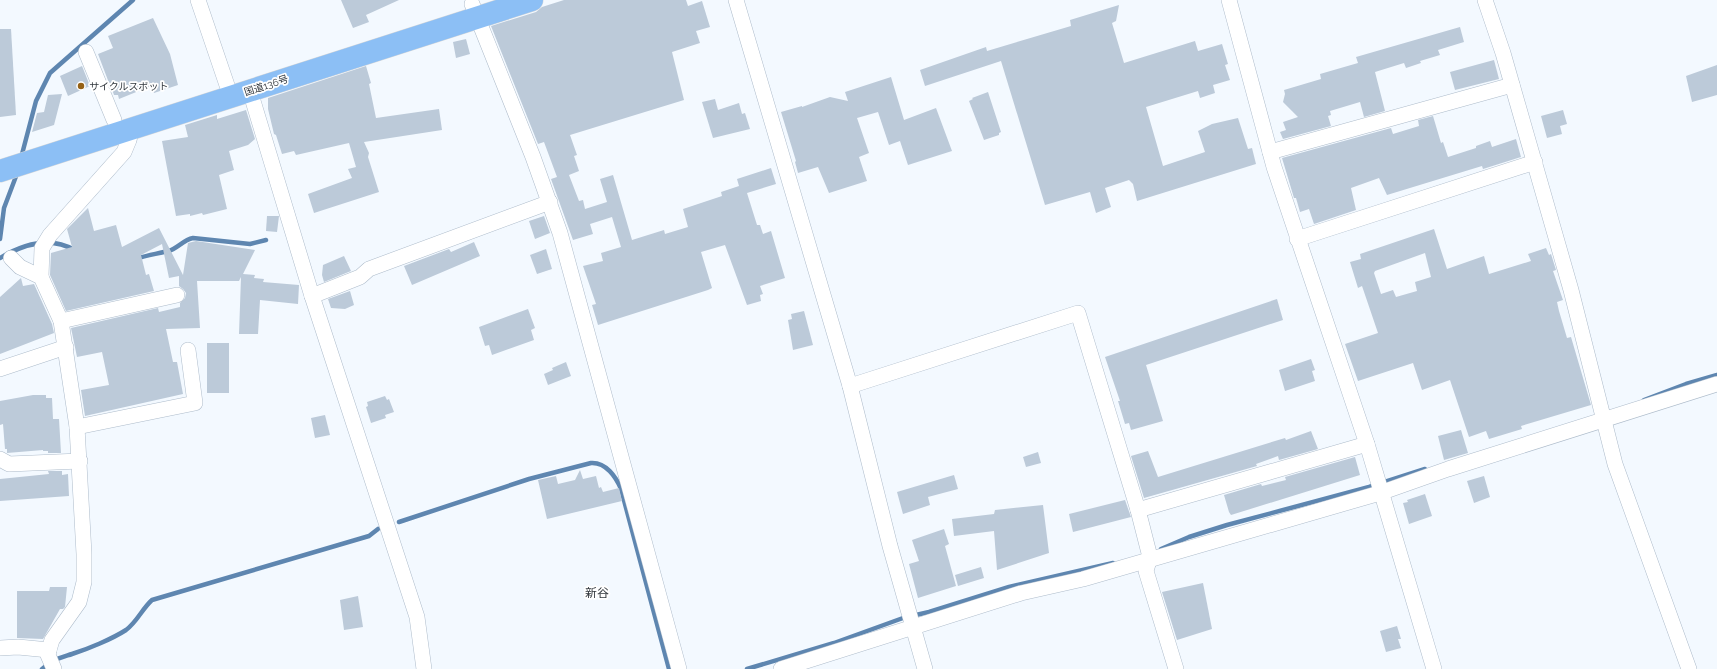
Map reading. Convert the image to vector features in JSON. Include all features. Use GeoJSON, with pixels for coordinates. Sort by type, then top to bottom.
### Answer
{"type":"FeatureCollection","features":[{"type":"Feature","properties":{"kind":"highway","name":"国道136号"},"geometry":{"type":"LineString","coordinates":[[0,157],[123,124],[236,90],[478,7],[532,0]]}},
{"type":"Feature","properties":{"kind":"highway","name":"国道136号"},"geometry":{"type":"LineString","coordinates":[[0,171],[123,124]]}},
{"type":"Feature","properties":{"kind":"street"},"geometry":{"type":"LineString","coordinates":[[198,0],[236,90],[312,296],[417,617],[424,669]]}},
{"type":"Feature","properties":{"kind":"street"},"geometry":{"type":"LineString","coordinates":[[736,0],[850,386],[890,546],[925,669]]}},
{"type":"Feature","properties":{"kind":"street"},"geometry":{"type":"LineString","coordinates":[[1230,0],[1270,152],[1297,239],[1367,444],[1434,669]]}},
{"type":"Feature","properties":{"kind":"street"},"geometry":{"type":"LineString","coordinates":[[1485,0],[1512,85],[1571,290],[1615,464],[1689,669]]}},
{"type":"Feature","properties":{"kind":"street"},"geometry":{"type":"LineString","coordinates":[[478,7],[560,233],[679,669]]}},
{"type":"Feature","properties":{"kind":"street"},"geometry":{"type":"LineString","coordinates":[[54,669],[48,655],[49,650],[52,640],[79,602],[82,592],[84,554],[77,427],[61,320],[41,277],[42,248],[50,235],[124,152],[123,124],[86,52]]}},
{"type":"Feature","properties":{"kind":"street"},"geometry":{"type":"LineString","coordinates":[[1270,152],[1512,85]]}},
{"type":"Feature","properties":{"kind":"street"},"geometry":{"type":"LineString","coordinates":[[1297,239],[1534,162]]}},
{"type":"Feature","properties":{"kind":"street"},"geometry":{"type":"LineString","coordinates":[[312,296],[360,277],[369,269],[550,202]]}},
{"type":"Feature","properties":{"kind":"street"},"geometry":{"type":"LineString","coordinates":[[11,258],[20,267],[41,277]]}},
{"type":"Feature","properties":{"kind":"street"},"geometry":{"type":"LineString","coordinates":[[61,320],[177,296]]}},
{"type":"Feature","properties":{"kind":"street"},"geometry":{"type":"LineString","coordinates":[[850,386],[1078,313],[1138,510],[1150,557],[1146,572],[1176,669]]}},
{"type":"Feature","properties":{"kind":"street"},"geometry":{"type":"LineString","coordinates":[[0,369],[66,348]]}},
{"type":"Feature","properties":{"kind":"street"},"geometry":{"type":"LineString","coordinates":[[77,427],[195,403],[188,350]]}},
{"type":"Feature","properties":{"kind":"street"},"geometry":{"type":"LineString","coordinates":[[780,669],[1021,593],[1083,579],[1149,561],[1379,487],[1448,469],[1717,384]]}},
{"type":"Feature","properties":{"kind":"street"},"geometry":{"type":"LineString","coordinates":[[1138,510],[1367,444]]}},
{"type":"Feature","properties":{"kind":"street"},"geometry":{"type":"LineString","coordinates":[[0,458],[9,464],[80,461]]}},
{"type":"Feature","properties":{"kind":"street"},"geometry":{"type":"LineString","coordinates":[[0,648],[18,647],[49,650]]}},
{"type":"Feature","properties":{"kind":"building"},"geometry":{"type":"Polygon","coordinates":[[[341,0],[399,0],[366,15],[369,22],[353,28],[341,0]]]}},
{"type":"Feature","properties":{"kind":"building"},"geometry":{"type":"Polygon","coordinates":[[[564,0],[686,0],[688,6],[702,1],[710,27],[696,31],[700,43],[672,52],[684,100],[570,135],[577,155],[574,156],[579,171],[569,175],[579,201],[583,200],[585,209],[607,202],[600,179],[613,175],[632,240],[664,230],[665,234],[688,227],[683,209],[722,196],[721,192],[739,186],[737,179],[771,168],[776,184],[747,193],[757,225],[760,225],[763,234],[771,231],[785,278],[760,286],[763,294],[760,295],[761,301],[747,305],[725,245],[701,252],[712,288],[598,325],[592,305],[596,304],[583,266],[603,261],[601,253],[621,247],[612,217],[590,224],[593,234],[573,240],[551,179],[557,177],[544,142],[538,144],[491,26],[536,12],[542,7],[564,0]]]}},
{"type":"Feature","properties":{"kind":"building"},"geometry":{"type":"Polygon","coordinates":[[[1119,5],[1116,21],[1112,23],[1124,63],[1195,41],[1198,51],[1222,44],[1228,64],[1225,65],[1230,80],[1213,85],[1215,93],[1200,98],[1198,91],[1146,107],[1163,166],[1205,152],[1198,131],[1212,124],[1238,118],[1248,149],[1252,148],[1256,164],[1137,201],[1133,184],[1129,180],[1105,188],[1111,207],[1096,213],[1090,192],[1045,205],[1001,61],[925,86],[920,70],[986,47],[987,51],[1071,26],[1070,20],[1119,5]]]}},
{"type":"Feature","properties":{"kind":"building"},"geometry":{"type":"Polygon","coordinates":[[[153,18],[170,54],[178,85],[154,93],[151,86],[119,99],[118,95],[114,95],[98,54],[113,48],[108,36],[153,18]]]}},
{"type":"Feature","properties":{"kind":"building"},"geometry":{"type":"Polygon","coordinates":[[[1460,27],[1464,42],[1438,50],[1440,55],[1420,61],[1421,63],[1406,68],[1404,63],[1375,72],[1385,111],[1364,117],[1360,102],[1330,111],[1331,115],[1328,116],[1331,126],[1283,139],[1280,132],[1286,130],[1283,122],[1298,117],[1283,102],[1285,94],[1284,90],[1321,79],[1320,74],[1358,63],[1356,57],[1460,27]]]}},
{"type":"Feature","properties":{"kind":"building"},"geometry":{"type":"Polygon","coordinates":[[[0,29],[11,29],[16,115],[0,117],[0,29]]]}},
{"type":"Feature","properties":{"kind":"building"},"geometry":{"type":"Polygon","coordinates":[[[466,39],[470,54],[456,58],[453,42],[466,39]]]}},
{"type":"Feature","properties":{"kind":"building"},"geometry":{"type":"Polygon","coordinates":[[[1494,60],[1499,79],[1455,90],[1450,72],[1494,60]]]}},
{"type":"Feature","properties":{"kind":"building"},"geometry":{"type":"Polygon","coordinates":[[[1717,65],[1717,95],[1692,102],[1686,76],[1717,65]]]}},
{"type":"Feature","properties":{"kind":"building"},"geometry":{"type":"Polygon","coordinates":[[[82,66],[90,86],[68,96],[60,76],[82,66]]]}},
{"type":"Feature","properties":{"kind":"building"},"geometry":{"type":"Polygon","coordinates":[[[366,66],[371,83],[369,84],[376,118],[439,109],[442,130],[364,142],[369,153],[368,157],[379,192],[314,213],[308,194],[352,178],[348,169],[356,167],[349,143],[296,155],[294,151],[282,154],[276,135],[274,134],[268,109],[268,98],[366,66]]]}},
{"type":"Feature","properties":{"kind":"building"},"geometry":{"type":"Polygon","coordinates":[[[891,77],[904,120],[936,108],[952,151],[908,165],[900,141],[889,145],[878,112],[857,118],[869,153],[859,157],[867,181],[829,193],[818,167],[798,173],[796,161],[781,112],[802,107],[830,97],[848,101],[845,92],[891,77]]]}},
{"type":"Feature","properties":{"kind":"building"},"geometry":{"type":"Polygon","coordinates":[[[988,92],[1001,132],[999,135],[984,140],[969,101],[973,99],[972,98],[988,92]]]}},
{"type":"Feature","properties":{"kind":"building"},"geometry":{"type":"Polygon","coordinates":[[[62,94],[54,125],[32,132],[37,113],[44,112],[48,95],[62,94]]]}},
{"type":"Feature","properties":{"kind":"building"},"geometry":{"type":"Polygon","coordinates":[[[715,99],[718,110],[739,103],[742,114],[745,113],[750,129],[713,138],[702,102],[715,99]]]}},
{"type":"Feature","properties":{"kind":"building"},"geometry":{"type":"Polygon","coordinates":[[[246,110],[255,139],[248,145],[229,151],[234,170],[219,175],[227,209],[203,215],[202,213],[190,216],[190,214],[176,216],[162,141],[188,137],[185,125],[217,115],[217,119],[246,110]]]}},
{"type":"Feature","properties":{"kind":"building"},"geometry":{"type":"Polygon","coordinates":[[[1563,110],[1567,124],[1560,126],[1562,134],[1547,138],[1541,116],[1563,110]]]}},
{"type":"Feature","properties":{"kind":"building"},"geometry":{"type":"Polygon","coordinates":[[[1433,116],[1441,143],[1443,142],[1448,157],[1476,148],[1476,146],[1490,141],[1492,147],[1516,139],[1521,157],[1483,169],[1482,166],[1387,195],[1379,178],[1351,188],[1356,210],[1314,224],[1309,209],[1300,212],[1296,198],[1294,198],[1282,158],[1391,128],[1393,134],[1419,126],[1418,120],[1433,116]]]}},
{"type":"Feature","properties":{"kind":"building"},"geometry":{"type":"Polygon","coordinates":[[[88,208],[94,231],[116,225],[122,247],[159,228],[183,275],[188,243],[196,241],[255,250],[243,274],[255,275],[254,278],[264,279],[263,282],[299,285],[298,304],[260,300],[258,334],[239,334],[241,277],[239,281],[197,281],[200,328],[166,329],[173,362],[177,362],[183,394],[85,416],[81,390],[109,385],[102,352],[77,357],[71,328],[158,308],[159,312],[180,307],[180,303],[185,298],[186,293],[179,286],[179,276],[169,278],[162,244],[141,255],[146,275],[149,274],[154,291],[66,311],[50,275],[51,253],[72,247],[67,229],[88,208]]]}},
{"type":"Feature","properties":{"kind":"building"},"geometry":{"type":"Polygon","coordinates":[[[267,216],[279,216],[277,232],[266,231],[267,216]]]}},
{"type":"Feature","properties":{"kind":"building"},"geometry":{"type":"Polygon","coordinates":[[[544,216],[550,233],[535,239],[529,221],[544,216]]]}},
{"type":"Feature","properties":{"kind":"building"},"geometry":{"type":"Polygon","coordinates":[[[1434,229],[1447,269],[1484,256],[1489,274],[1531,261],[1528,254],[1546,248],[1549,255],[1551,254],[1556,270],[1553,271],[1563,300],[1557,302],[1559,311],[1567,338],[1571,337],[1591,405],[1521,426],[1522,429],[1489,439],[1486,431],[1469,437],[1450,380],[1422,390],[1413,363],[1358,381],[1345,344],[1378,333],[1362,286],[1358,288],[1350,262],[1361,259],[1360,254],[1434,229]],[[1425,253],[1375,271],[1374,273],[1381,294],[1393,290],[1396,297],[1417,291],[1415,282],[1431,277],[1425,253]]]}},
{"type":"Feature","properties":{"kind":"building"},"geometry":{"type":"Polygon","coordinates":[[[474,242],[480,256],[412,285],[404,266],[449,249],[451,252],[474,242]]]}},
{"type":"Feature","properties":{"kind":"building"},"geometry":{"type":"Polygon","coordinates":[[[546,249],[552,269],[537,274],[530,255],[546,249]]]}},
{"type":"Feature","properties":{"kind":"building"},"geometry":{"type":"Polygon","coordinates":[[[344,256],[351,271],[324,282],[322,275],[323,265],[344,256]]]}},
{"type":"Feature","properties":{"kind":"building"},"geometry":{"type":"Polygon","coordinates":[[[21,278],[23,286],[34,284],[52,324],[54,333],[0,354],[0,297],[21,278]]]}},
{"type":"Feature","properties":{"kind":"building"},"geometry":{"type":"Polygon","coordinates":[[[350,291],[354,305],[345,309],[331,308],[328,299],[350,291]]]}},
{"type":"Feature","properties":{"kind":"building"},"geometry":{"type":"Polygon","coordinates":[[[1277,299],[1283,320],[1146,365],[1163,421],[1131,430],[1129,423],[1125,424],[1118,401],[1120,401],[1105,357],[1277,299]]]}},
{"type":"Feature","properties":{"kind":"building"},"geometry":{"type":"Polygon","coordinates":[[[528,309],[535,328],[531,330],[534,340],[492,355],[489,345],[485,346],[479,327],[528,309]]]}},
{"type":"Feature","properties":{"kind":"building"},"geometry":{"type":"Polygon","coordinates":[[[804,311],[813,345],[793,350],[788,320],[792,319],[791,314],[804,311]]]}},
{"type":"Feature","properties":{"kind":"building"},"geometry":{"type":"Polygon","coordinates":[[[207,343],[229,343],[229,393],[207,393],[207,343]]]}},
{"type":"Feature","properties":{"kind":"building"},"geometry":{"type":"Polygon","coordinates":[[[1311,359],[1315,370],[1312,371],[1315,381],[1285,391],[1279,370],[1311,359]]]}},
{"type":"Feature","properties":{"kind":"building"},"geometry":{"type":"Polygon","coordinates":[[[566,362],[571,376],[548,385],[544,374],[553,370],[552,368],[566,362]]]}},
{"type":"Feature","properties":{"kind":"building"},"geometry":{"type":"Polygon","coordinates":[[[33,395],[46,395],[46,398],[52,398],[53,419],[59,419],[61,453],[48,453],[48,451],[43,450],[7,453],[7,449],[5,449],[3,424],[0,425],[0,401],[33,395]]]}},
{"type":"Feature","properties":{"kind":"building"},"geometry":{"type":"Polygon","coordinates":[[[385,396],[387,400],[389,399],[394,412],[385,415],[386,418],[371,423],[366,407],[368,406],[367,402],[385,396]]]}},
{"type":"Feature","properties":{"kind":"building"},"geometry":{"type":"Polygon","coordinates":[[[325,415],[330,435],[315,438],[311,418],[325,415]]]}},
{"type":"Feature","properties":{"kind":"building"},"geometry":{"type":"Polygon","coordinates":[[[1461,430],[1468,453],[1444,460],[1438,436],[1461,430]]]}},
{"type":"Feature","properties":{"kind":"building"},"geometry":{"type":"Polygon","coordinates":[[[1311,431],[1318,449],[1279,460],[1278,456],[1256,464],[1257,466],[1144,498],[1131,456],[1148,451],[1158,477],[1285,438],[1286,440],[1311,431]]]}},
{"type":"Feature","properties":{"kind":"building"},"geometry":{"type":"Polygon","coordinates":[[[1038,452],[1041,463],[1026,467],[1023,457],[1038,452]]]}},
{"type":"Feature","properties":{"kind":"building"},"geometry":{"type":"Polygon","coordinates":[[[1355,457],[1360,475],[1231,515],[1229,512],[1224,495],[1261,484],[1262,486],[1286,480],[1285,477],[1355,457]]]}},
{"type":"Feature","properties":{"kind":"building"},"geometry":{"type":"Polygon","coordinates":[[[580,470],[583,479],[596,476],[599,488],[601,487],[603,492],[619,488],[622,501],[547,519],[538,480],[556,476],[558,484],[575,480],[580,470]]]}},
{"type":"Feature","properties":{"kind":"building"},"geometry":{"type":"Polygon","coordinates":[[[48,471],[62,471],[62,475],[68,474],[69,496],[0,501],[0,479],[49,474],[48,471]]]}},
{"type":"Feature","properties":{"kind":"building"},"geometry":{"type":"Polygon","coordinates":[[[954,475],[958,489],[928,497],[930,505],[903,514],[897,492],[954,475]]]}},
{"type":"Feature","properties":{"kind":"building"},"geometry":{"type":"Polygon","coordinates":[[[1484,476],[1490,497],[1474,503],[1467,481],[1484,476]]]}},
{"type":"Feature","properties":{"kind":"building"},"geometry":{"type":"Polygon","coordinates":[[[1425,494],[1432,516],[1409,524],[1403,503],[1408,502],[1407,500],[1425,494]]]}},
{"type":"Feature","properties":{"kind":"building"},"geometry":{"type":"Polygon","coordinates":[[[1125,500],[1131,517],[1073,532],[1069,514],[1125,500]]]}},
{"type":"Feature","properties":{"kind":"building"},"geometry":{"type":"Polygon","coordinates":[[[1043,505],[1049,553],[997,570],[994,531],[954,536],[952,519],[994,514],[995,510],[1043,505]]]}},
{"type":"Feature","properties":{"kind":"building"},"geometry":{"type":"Polygon","coordinates":[[[944,529],[949,544],[945,546],[956,586],[918,598],[909,564],[919,561],[912,540],[944,529]]]}},
{"type":"Feature","properties":{"kind":"building"},"geometry":{"type":"Polygon","coordinates":[[[981,567],[984,578],[958,586],[955,575],[981,567]]]}},
{"type":"Feature","properties":{"kind":"building"},"geometry":{"type":"Polygon","coordinates":[[[1203,583],[1212,629],[1177,640],[1162,592],[1203,583]]]}},
{"type":"Feature","properties":{"kind":"building"},"geometry":{"type":"Polygon","coordinates":[[[50,587],[67,587],[65,607],[60,609],[43,639],[17,638],[17,591],[49,591],[50,587]]]}},
{"type":"Feature","properties":{"kind":"building"},"geometry":{"type":"Polygon","coordinates":[[[358,596],[363,627],[344,630],[340,600],[358,596]]]}},
{"type":"Feature","properties":{"kind":"building"},"geometry":{"type":"Polygon","coordinates":[[[1397,626],[1401,639],[1398,639],[1401,648],[1386,652],[1380,631],[1397,626]]]}},
{"type":"Feature","properties":{"kind":"waterway"},"geometry":{"type":"LineString","coordinates":[[21,158],[36,101],[50,73],[133,0]]}},
{"type":"Feature","properties":{"kind":"waterway"},"geometry":{"type":"LineString","coordinates":[[0,239],[4,208],[18,171]]}},
{"type":"Feature","properties":{"kind":"waterway"},"geometry":{"type":"LineString","coordinates":[[136,259],[171,250],[193,238],[250,244],[266,240]]}},
{"type":"Feature","properties":{"kind":"waterway"},"geometry":{"type":"LineString","coordinates":[[0,258],[17,249],[45,243],[55,243],[74,250]]}},
{"type":"Feature","properties":{"kind":"waterway"},"geometry":{"type":"LineString","coordinates":[[1644,400],[1686,384],[1717,375]]}},
{"type":"Feature","properties":{"kind":"waterway"},"geometry":{"type":"LineString","coordinates":[[399,522],[529,479],[591,463],[601,465],[610,471],[621,489],[669,669]]}},
{"type":"Feature","properties":{"kind":"waterway"},"geometry":{"type":"LineString","coordinates":[[1161,549],[1189,537],[1227,525],[1369,487],[1425,469]]}},
{"type":"Feature","properties":{"kind":"waterway"},"geometry":{"type":"LineString","coordinates":[[42,669],[49,663],[100,644],[126,630],[152,600],[369,536],[378,529]]}},
{"type":"Feature","properties":{"kind":"waterway"},"geometry":{"type":"LineString","coordinates":[[747,669],[834,643],[903,618],[929,612],[1009,587],[1113,563]]}},
{"type":"Feature","properties":{"kind":"place","name":"サイクルスポット"},"geometry":{"type":"Point","coordinates":[81,86]}},
{"type":"Feature","properties":{"kind":"district","name":"新谷"},"geometry":{"type":"Point","coordinates":[597,593]}}]}
